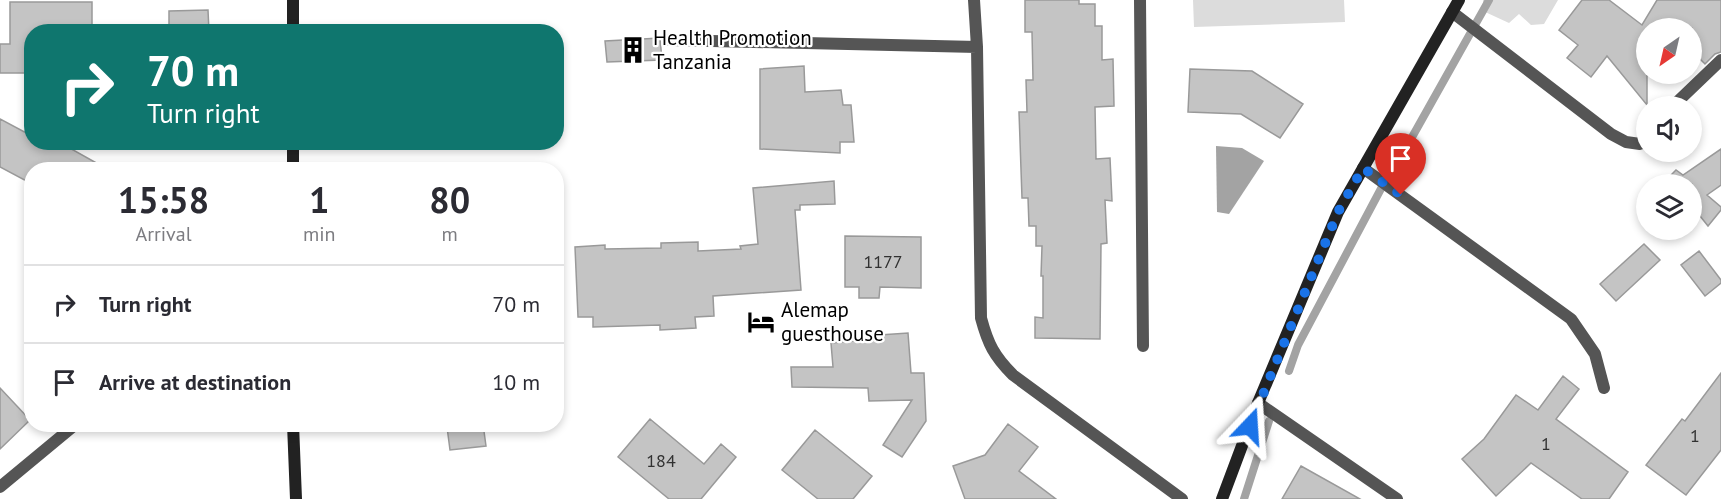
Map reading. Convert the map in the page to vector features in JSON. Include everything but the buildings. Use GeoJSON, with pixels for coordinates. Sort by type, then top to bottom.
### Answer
{"type":"FeatureCollection","features":[{"type":"Feature","properties":{"kind":"street"},"geometry":{"type":"LineString","coordinates":[[293,0],[293,24]]}},
{"type":"Feature","properties":{"kind":"street"},"geometry":{"type":"LineString","coordinates":[[975,0],[981,318],[987,340],[997,359],[1014,375],[1182,499]]}},
{"type":"Feature","properties":{"kind":"street"},"geometry":{"type":"LineString","coordinates":[[1140,0],[1143,346]]}},
{"type":"Feature","properties":{"kind":"street"},"geometry":{"type":"LineString","coordinates":[[1222,499],[1258,403],[1338,212],[1459,0]]}},
{"type":"Feature","properties":{"kind":"street"},"geometry":{"type":"LineString","coordinates":[[1452,12],[1611,134],[1626,142],[1636,143]]}},
{"type":"Feature","properties":{"kind":"street"},"geometry":{"type":"LineString","coordinates":[[670,40],[977,47]]}},
{"type":"Feature","properties":{"kind":"street"},"geometry":{"type":"LineString","coordinates":[[1683,96],[1721,60]]}},
{"type":"Feature","properties":{"kind":"street"},"geometry":{"type":"LineString","coordinates":[[1363,168],[1571,319],[1595,354],[1604,388]]}},
{"type":"Feature","properties":{"kind":"street"},"geometry":{"type":"LineString","coordinates":[[1258,403],[1397,499]]}},
{"type":"Feature","properties":{"kind":"street"},"geometry":{"type":"LineString","coordinates":[[0,488],[66,432]]}},
{"type":"Feature","properties":{"kind":"street"},"geometry":{"type":"LineString","coordinates":[[293,432],[296,499]]}},
{"type":"Feature","properties":{"kind":"shaded area"},"geometry":{"type":"Polygon","coordinates":[[[1193,0],[1344,0],[1345,22],[1194,27],[1193,0]]]}},
{"type":"Feature","properties":{"kind":"shaded area"},"geometry":{"type":"Polygon","coordinates":[[[1483,0],[1558,0],[1544,24],[1531,25],[1519,14],[1509,23],[1483,11],[1483,0]]]}},
{"type":"Feature","properties":{"kind":"shaded area"},"geometry":{"type":"Polygon","coordinates":[[[1216,146],[1242,148],[1264,161],[1229,214],[1217,212],[1216,146]]]}},
{"type":"Feature","properties":{"kind":"waterway"},"geometry":{"type":"LineString","coordinates":[[1411,139],[1489,0]]}},
{"type":"Feature","properties":{"kind":"waterway"},"geometry":{"type":"LineString","coordinates":[[1289,371],[1298,345],[1392,168]]}},
{"type":"Feature","properties":{"kind":"waterway"},"geometry":{"type":"LineString","coordinates":[[1244,499],[1269,421]]}},
{"type":"Feature","properties":{"kind":"place","name":"Health Promotion Tanzania"},"geometry":{"type":"Point","coordinates":[633,50]}},
{"type":"Feature","properties":{"kind":"place","name":"Alemap guesthouse"},"geometry":{"type":"Point","coordinates":[761,322]}},
{"type":"Feature","properties":{"kind":"route"},"geometry":{"type":"LineString","coordinates":[[1250,426],[1338,212],[1363,168],[1401,195]]}}]}
